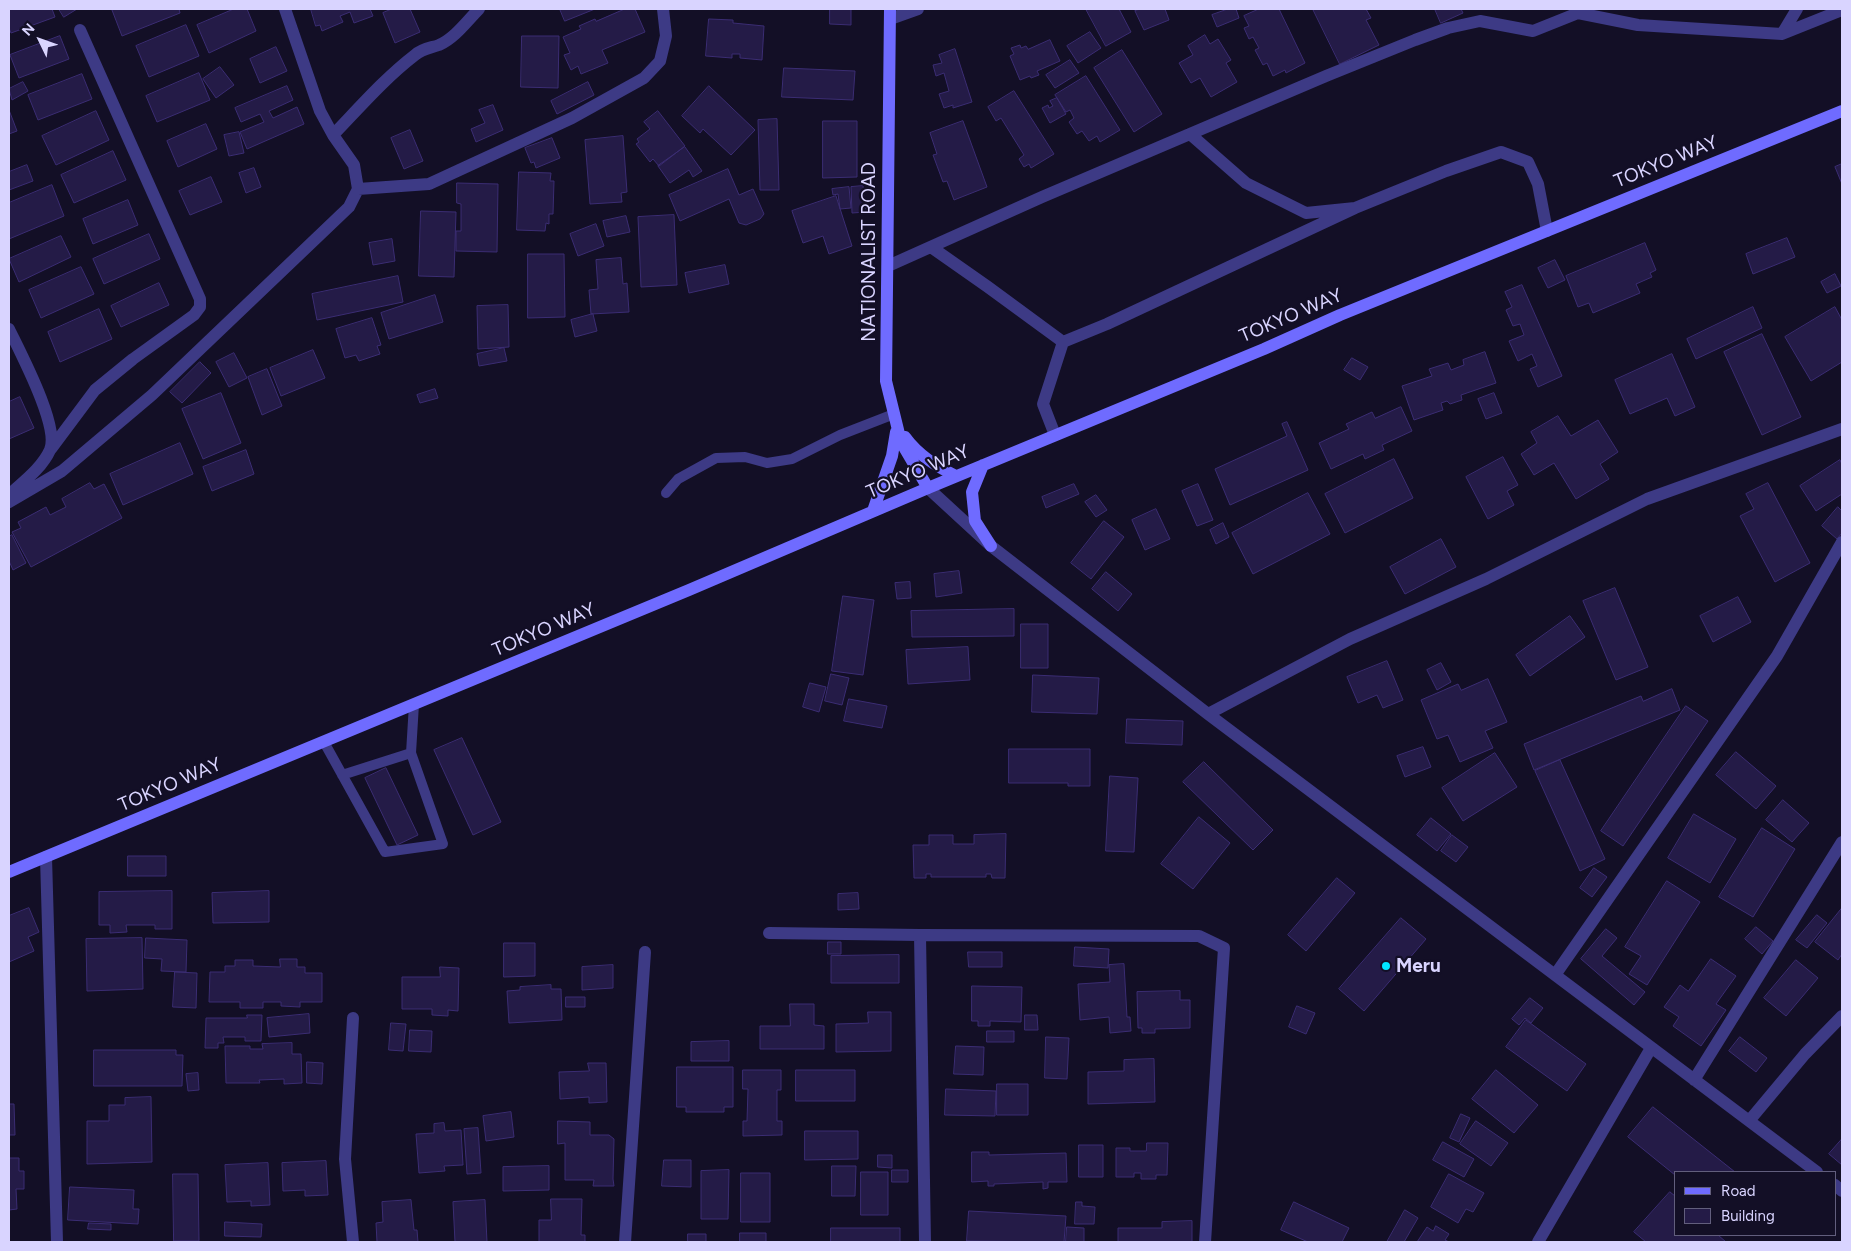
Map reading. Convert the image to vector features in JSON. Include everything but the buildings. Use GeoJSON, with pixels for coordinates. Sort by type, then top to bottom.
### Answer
{"type":"FeatureCollection","features":[{"type":"Feature","properties":{"kind":"main road","name":"NATIONALIST ROAD"},"geometry":{"type":"LineString","coordinates":[[890,14],[886,382],[902,442],[928,488]]}},
{"type":"Feature","properties":{"kind":"main road","name":"TOKYO WAY"},"geometry":{"type":"LineString","coordinates":[[9,872],[1264,349],[1340,315],[1842,111]]}},
{"type":"Feature","properties":{"kind":"main road"},"geometry":{"type":"LineString","coordinates":[[897,427],[919,453],[933,464],[956,476]]}},
{"type":"Feature","properties":{"kind":"main road"},"geometry":{"type":"LineString","coordinates":[[873,512],[892,456],[897,427]]}},
{"type":"Feature","properties":{"kind":"main road"},"geometry":{"type":"LineString","coordinates":[[984,465],[972,492],[975,521],[991,546]]}},
{"type":"Feature","properties":{"kind":"street"},"geometry":{"type":"LineString","coordinates":[[9,502],[62,471],[152,395],[349,208],[358,188],[354,165],[333,135],[320,111],[285,9]]}},
{"type":"Feature","properties":{"kind":"street"},"geometry":{"type":"LineString","coordinates":[[333,135],[372,94],[416,54],[425,48],[440,44],[458,31],[479,9]]}},
{"type":"Feature","properties":{"kind":"street"},"geometry":{"type":"LineString","coordinates":[[358,188],[430,184],[572,118],[644,78],[660,61],[666,36],[663,9]]}},
{"type":"Feature","properties":{"kind":"street"},"geometry":{"type":"LineString","coordinates":[[890,14],[918,9]]}},
{"type":"Feature","properties":{"kind":"street"},"geometry":{"type":"LineString","coordinates":[[1782,34],[1797,9]]}},
{"type":"Feature","properties":{"kind":"street"},"geometry":{"type":"LineString","coordinates":[[888,266],[1042,197],[1190,134],[1448,28],[1480,21],[1533,31],[1577,11],[1638,25],[1782,34],[1840,12]]}},
{"type":"Feature","properties":{"kind":"street"},"geometry":{"type":"LineString","coordinates":[[9,495],[38,468],[95,390],[133,359],[194,316],[200,308],[200,299],[80,30]]}},
{"type":"Feature","properties":{"kind":"street"},"geometry":{"type":"LineString","coordinates":[[1190,134],[1246,183],[1306,213],[1355,208]]}},
{"type":"Feature","properties":{"kind":"street"},"geometry":{"type":"LineString","coordinates":[[1062,342],[1107,324],[1355,208],[1446,170],[1501,152],[1528,162],[1538,184],[1547,231]]}},
{"type":"Feature","properties":{"kind":"street"},"geometry":{"type":"LineString","coordinates":[[931,247],[1062,342]]}},
{"type":"Feature","properties":{"kind":"street"},"geometry":{"type":"LineString","coordinates":[[9,329],[49,418],[51,449]]}},
{"type":"Feature","properties":{"kind":"street"},"geometry":{"type":"LineString","coordinates":[[1055,435],[1043,404],[1062,342]]}},
{"type":"Feature","properties":{"kind":"street"},"geometry":{"type":"LineString","coordinates":[[1208,714],[1350,639],[1486,579],[1647,500],[1842,428]]}},
{"type":"Feature","properties":{"kind":"street"},"geometry":{"type":"LineString","coordinates":[[928,488],[991,546],[1208,714],[1817,1171]]}},
{"type":"Feature","properties":{"kind":"street"},"geometry":{"type":"LineString","coordinates":[[1555,975],[1777,656],[1842,542]]}},
{"type":"Feature","properties":{"kind":"street"},"geometry":{"type":"LineString","coordinates":[[1694,1080],[1842,842]]}},
{"type":"Feature","properties":{"kind":"street"},"geometry":{"type":"LineString","coordinates":[[46,857],[57,1242]]}},
{"type":"Feature","properties":{"kind":"street"},"geometry":{"type":"LineString","coordinates":[[769,933],[920,936],[1199,936],[1224,948],[1205,1242]]}},
{"type":"Feature","properties":{"kind":"street"},"geometry":{"type":"LineString","coordinates":[[920,936],[925,1242]]}},
{"type":"Feature","properties":{"kind":"street"},"geometry":{"type":"LineString","coordinates":[[625,1242],[645,952]]}},
{"type":"Feature","properties":{"kind":"street"},"geometry":{"type":"LineString","coordinates":[[1749,1121],[1805,1054],[1842,1016]]}},
{"type":"Feature","properties":{"kind":"street"},"geometry":{"type":"LineString","coordinates":[[353,1018],[345,1159],[353,1242]]}},
{"type":"Feature","properties":{"kind":"street"},"geometry":{"type":"LineString","coordinates":[[1538,1242],[1652,1048]]}},
{"type":"Feature","properties":{"kind":"lane"},"geometry":{"type":"LineString","coordinates":[[666,493],[678,479],[716,458],[745,458],[767,463],[792,459],[840,435],[894,414]]}},
{"type":"Feature","properties":{"kind":"lane"},"geometry":{"type":"LineString","coordinates":[[324,742],[385,852],[443,844],[411,753],[414,704]]}},
{"type":"Feature","properties":{"kind":"lane"},"geometry":{"type":"LineString","coordinates":[[342,775],[411,753]]}},
{"type":"Feature","properties":{"kind":"place","name":"Meru"},"geometry":{"type":"Point","coordinates":[1386,966]}}]}
